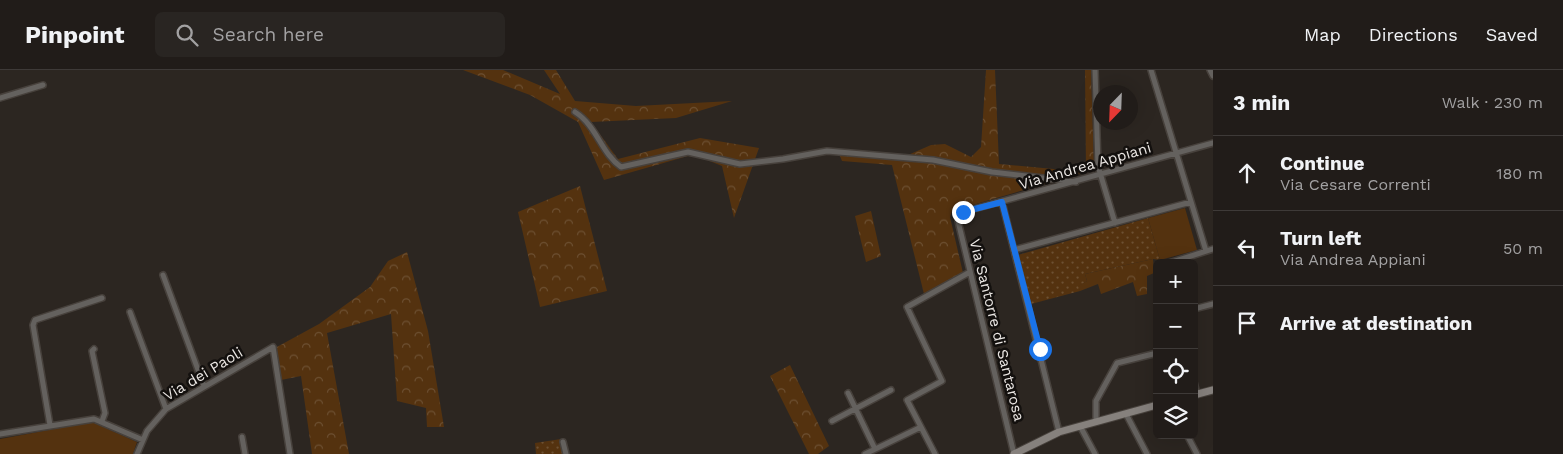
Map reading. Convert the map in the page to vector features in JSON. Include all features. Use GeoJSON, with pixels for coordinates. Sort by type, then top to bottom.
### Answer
{"type":"FeatureCollection","features":[{"type":"Feature","properties":{"kind":"main road"},"geometry":{"type":"LineString","coordinates":[[1198,394],[1213,390]]}},
{"type":"Feature","properties":{"kind":"main road"},"geometry":{"type":"LineString","coordinates":[[1014,454],[1059,432],[1153,406]]}},
{"type":"Feature","properties":{"kind":"street"},"geometry":{"type":"LineString","coordinates":[[1095,70],[1098,166],[1116,223]]}},
{"type":"Feature","properties":{"kind":"street"},"geometry":{"type":"LineString","coordinates":[[1151,70],[1206,251]]}},
{"type":"Feature","properties":{"kind":"street"},"geometry":{"type":"LineString","coordinates":[[1210,70],[1213,76]]}},
{"type":"Feature","properties":{"kind":"street"},"geometry":{"type":"LineString","coordinates":[[0,98],[44,85]]}},
{"type":"Feature","properties":{"kind":"street"},"geometry":{"type":"LineString","coordinates":[[575,112],[587,119],[615,162],[622,167],[688,152],[740,164],[783,159],[827,150],[933,160],[992,172],[1076,182]]}},
{"type":"Feature","properties":{"kind":"street","name":"Via Andrea Appiani"},"geometry":{"type":"LineString","coordinates":[[963,212],[1076,182],[1213,142]]}},
{"type":"Feature","properties":{"kind":"street"},"geometry":{"type":"LineString","coordinates":[[1002,202],[1059,432]]}},
{"type":"Feature","properties":{"kind":"street"},"geometry":{"type":"LineString","coordinates":[[1014,250],[1192,202]]}},
{"type":"Feature","properties":{"kind":"street","name":"Via Santorre di Santarosa"},"geometry":{"type":"LineString","coordinates":[[963,212],[958,221],[1014,454]]}},
{"type":"Feature","properties":{"kind":"street"},"geometry":{"type":"LineString","coordinates":[[1181,259],[1213,249]]}},
{"type":"Feature","properties":{"kind":"street"},"geometry":{"type":"LineString","coordinates":[[935,454],[907,400],[942,381],[907,307],[970,272]]}},
{"type":"Feature","properties":{"kind":"street"},"geometry":{"type":"LineString","coordinates":[[163,275],[204,386]]}},
{"type":"Feature","properties":{"kind":"street"},"geometry":{"type":"LineString","coordinates":[[50,425],[33,325],[35,320],[102,298]]}},
{"type":"Feature","properties":{"kind":"street"},"geometry":{"type":"LineString","coordinates":[[1198,308],[1213,304]]}},
{"type":"Feature","properties":{"kind":"street"},"geometry":{"type":"LineString","coordinates":[[130,312],[166,409]]}},
{"type":"Feature","properties":{"kind":"street","name":"Via dei Paoli"},"geometry":{"type":"LineString","coordinates":[[137,454],[142,440],[152,423],[166,409],[273,347],[290,454]]}},
{"type":"Feature","properties":{"kind":"street"},"geometry":{"type":"LineString","coordinates":[[94,349],[92,351],[105,413],[102,421]]}},
{"type":"Feature","properties":{"kind":"street"},"geometry":{"type":"LineString","coordinates":[[1096,422],[1094,415],[1096,401],[1117,363],[1153,354]]}},
{"type":"Feature","properties":{"kind":"street"},"geometry":{"type":"LineString","coordinates":[[832,421],[891,390]]}},
{"type":"Feature","properties":{"kind":"street"},"geometry":{"type":"LineString","coordinates":[[848,393],[875,449]]}},
{"type":"Feature","properties":{"kind":"street"},"geometry":{"type":"LineString","coordinates":[[1126,414],[1146,454]]}},
{"type":"Feature","properties":{"kind":"street"},"geometry":{"type":"LineString","coordinates":[[0,434],[82,419],[102,421],[142,440]]}},
{"type":"Feature","properties":{"kind":"street"},"geometry":{"type":"LineString","coordinates":[[1080,426],[1095,454]]}},
{"type":"Feature","properties":{"kind":"street"},"geometry":{"type":"LineString","coordinates":[[865,454],[921,427]]}},
{"type":"Feature","properties":{"kind":"street"},"geometry":{"type":"LineString","coordinates":[[242,437],[245,454]]}},
{"type":"Feature","properties":{"kind":"street"},"geometry":{"type":"LineString","coordinates":[[1189,439],[1197,454]]}},
{"type":"Feature","properties":{"kind":"street"},"geometry":{"type":"LineString","coordinates":[[563,442],[566,454]]}},
{"type":"Feature","properties":{"kind":"green space"},"geometry":{"type":"Polygon","coordinates":[[[463,70],[503,70],[560,94],[544,70],[556,70],[575,101],[636,106],[732,101],[676,118],[591,122],[618,159],[700,138],[759,148],[734,218],[722,166],[702,158],[688,156],[604,180],[578,122],[530,95],[463,70]]]}},
{"type":"Feature","properties":{"kind":"green space"},"geometry":{"type":"Polygon","coordinates":[[[986,70],[995,70],[999,164],[1086,172],[952,211],[950,217],[963,273],[924,294],[892,165],[842,161],[838,151],[887,157],[908,155],[931,145],[945,144],[971,157],[981,147],[986,70]]]}},
{"type":"Feature","properties":{"kind":"green space"},"geometry":{"type":"Polygon","coordinates":[[[1085,70],[1091,70],[1094,168],[1086,172],[1085,70]]]}},
{"type":"Feature","properties":{"kind":"green space"},"geometry":{"type":"Polygon","coordinates":[[[580,186],[607,291],[540,307],[518,212],[580,186]]]}},
{"type":"Feature","properties":{"kind":"green space"},"geometry":{"type":"Polygon","coordinates":[[[1185,208],[1197,250],[1160,259],[1148,218],[1185,208]]]}},
{"type":"Feature","properties":{"kind":"green space"},"geometry":{"type":"Polygon","coordinates":[[[871,211],[881,256],[866,262],[855,216],[871,211]]]}},
{"type":"Feature","properties":{"kind":"green space"},"geometry":{"type":"Polygon","coordinates":[[[1148,218],[1160,259],[1085,274],[1087,281],[1079,286],[1080,291],[1031,304],[1018,255],[1148,218]]]}},
{"type":"Feature","properties":{"kind":"green space"},"geometry":{"type":"Polygon","coordinates":[[[407,252],[428,331],[444,427],[427,427],[426,408],[397,401],[391,314],[327,333],[349,454],[312,454],[301,376],[281,380],[275,348],[319,324],[370,287],[388,261],[407,252]]]}},
{"type":"Feature","properties":{"kind":"green space"},"geometry":{"type":"Polygon","coordinates":[[[1153,259],[1153,273],[1147,276],[1147,294],[1137,296],[1133,282],[1101,294],[1098,284],[1080,291],[1078,286],[1087,281],[1085,274],[1153,259]]]}},
{"type":"Feature","properties":{"kind":"green space"},"geometry":{"type":"Polygon","coordinates":[[[790,365],[829,446],[818,454],[809,454],[770,376],[790,365]]]}},
{"type":"Feature","properties":{"kind":"green space"},"geometry":{"type":"Polygon","coordinates":[[[92,422],[137,442],[133,454],[0,454],[0,439],[92,422]]]}},
{"type":"Feature","properties":{"kind":"green space"},"geometry":{"type":"Polygon","coordinates":[[[561,439],[565,454],[536,454],[535,443],[561,439]]]}},
{"type":"Feature","properties":{"kind":"route"},"geometry":{"type":"LineString","coordinates":[[963,212],[1002,202],[1040,349]]}}]}
